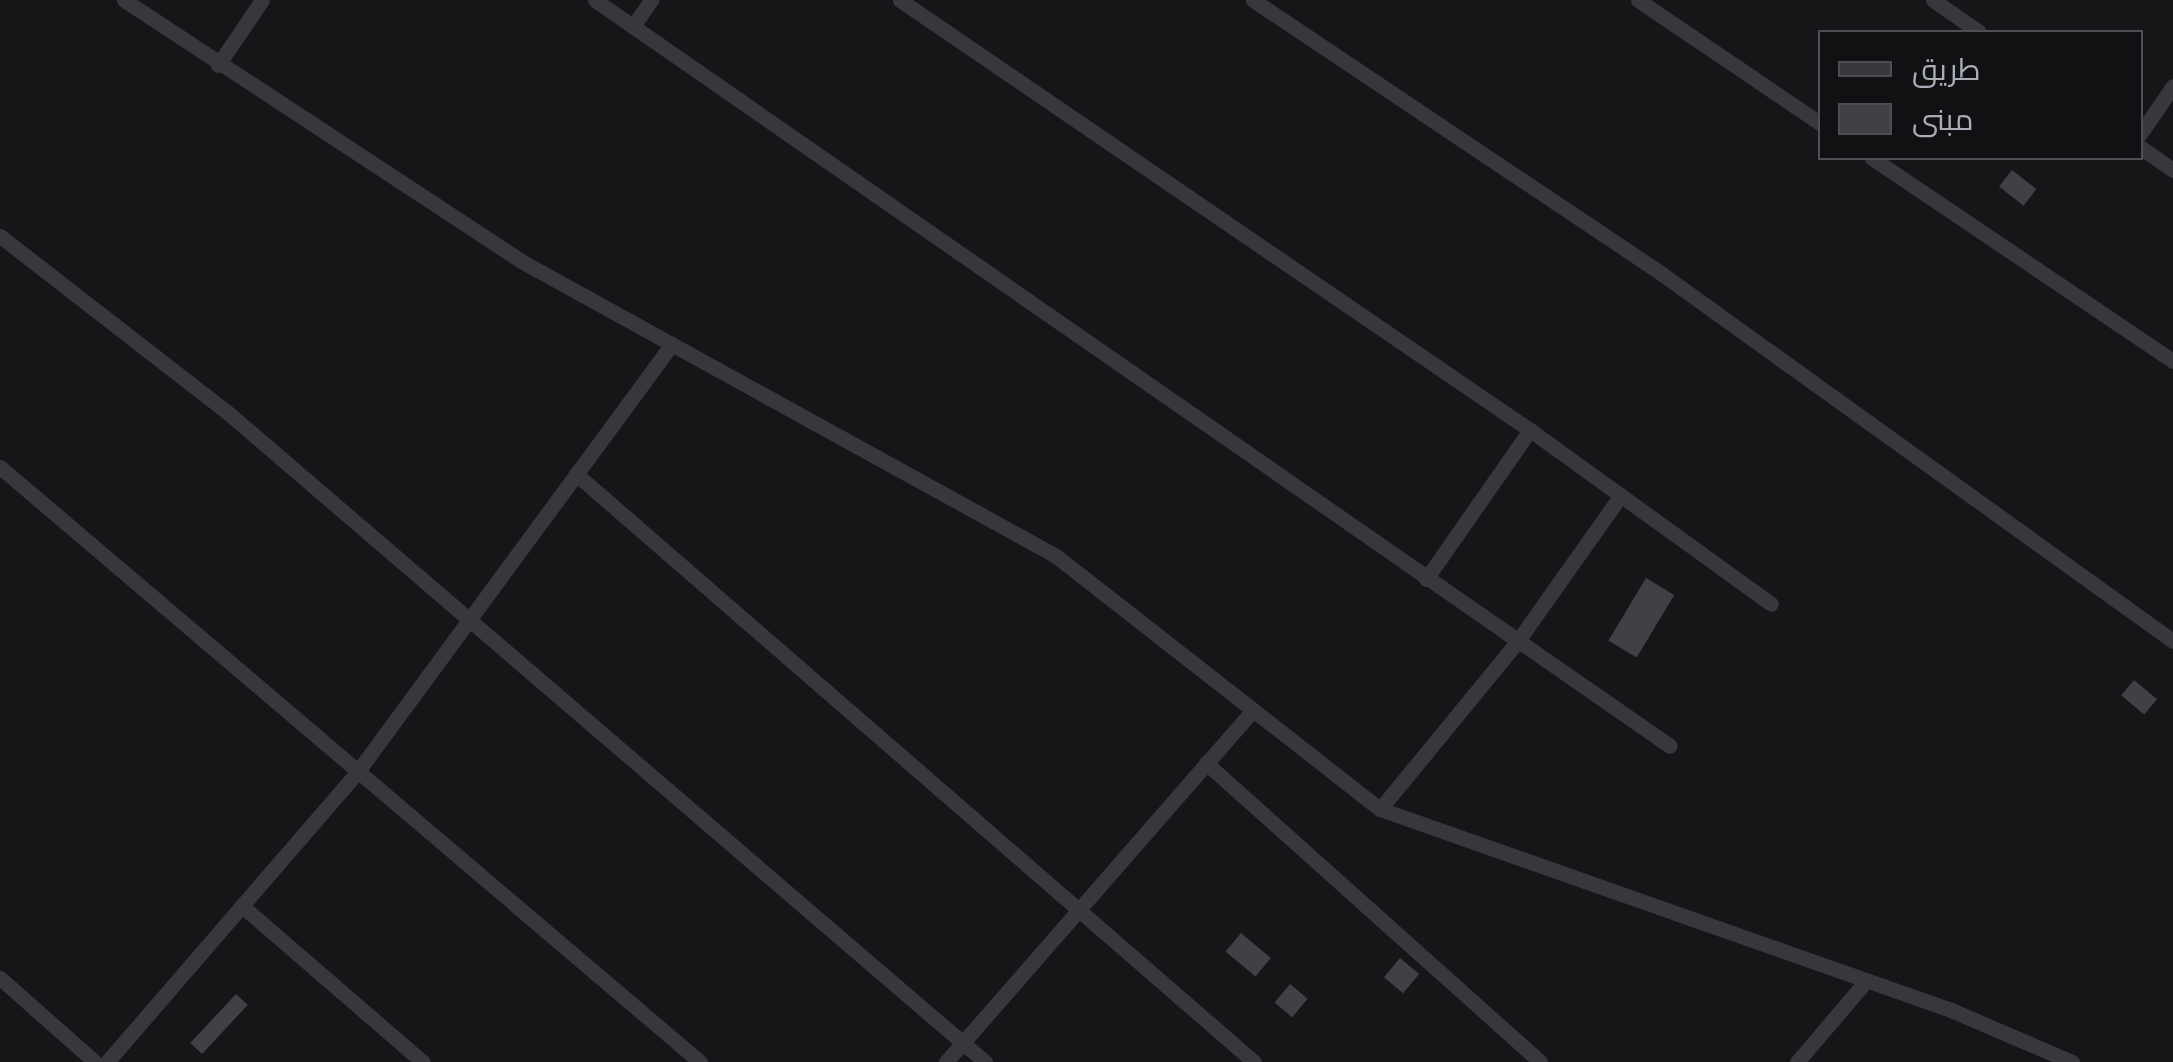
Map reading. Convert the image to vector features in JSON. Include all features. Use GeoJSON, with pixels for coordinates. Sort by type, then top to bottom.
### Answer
{"type":"FeatureCollection","features":[{"type":"Feature","properties":{"kind":"street"},"geometry":{"type":"LineString","coordinates":[[124,0],[521,261],[1056,556],[1380,810],[1866,981],[2072,1062]]}},
{"type":"Feature","properties":{"kind":"street"},"geometry":{"type":"LineString","coordinates":[[218,65],[262,0]]}},
{"type":"Feature","properties":{"kind":"street"},"geometry":{"type":"LineString","coordinates":[[595,0],[1670,746]]}},
{"type":"Feature","properties":{"kind":"street"},"geometry":{"type":"LineString","coordinates":[[633,26],[651,0]]}},
{"type":"Feature","properties":{"kind":"street"},"geometry":{"type":"LineString","coordinates":[[900,0],[1530,430],[1771,604]]}},
{"type":"Feature","properties":{"kind":"street"},"geometry":{"type":"LineString","coordinates":[[1253,0],[1662,274],[2173,641]]}},
{"type":"Feature","properties":{"kind":"street"},"geometry":{"type":"LineString","coordinates":[[1638,0],[1818,122]]}},
{"type":"Feature","properties":{"kind":"street"},"geometry":{"type":"LineString","coordinates":[[1933,0],[1976,30]]}},
{"type":"Feature","properties":{"kind":"street"},"geometry":{"type":"LineString","coordinates":[[2143,130],[2173,86]]}},
{"type":"Feature","properties":{"kind":"street"},"geometry":{"type":"LineString","coordinates":[[2143,149],[2173,170]]}},
{"type":"Feature","properties":{"kind":"street"},"geometry":{"type":"LineString","coordinates":[[1875,160],[2173,360]]}},
{"type":"Feature","properties":{"kind":"street"},"geometry":{"type":"LineString","coordinates":[[0,236],[162,358],[985,1062]]}},
{"type":"Feature","properties":{"kind":"street"},"geometry":{"type":"LineString","coordinates":[[107,1062],[358,771],[672,344]]}},
{"type":"Feature","properties":{"kind":"street"},"geometry":{"type":"LineString","coordinates":[[1426,580],[1530,430]]}},
{"type":"Feature","properties":{"kind":"street"},"geometry":{"type":"LineString","coordinates":[[0,467],[700,1062]]}},
{"type":"Feature","properties":{"kind":"street"},"geometry":{"type":"LineString","coordinates":[[576,474],[1254,1062]]}},
{"type":"Feature","properties":{"kind":"street"},"geometry":{"type":"LineString","coordinates":[[1380,810],[1517,642],[1621,496]]}},
{"type":"Feature","properties":{"kind":"street"},"geometry":{"type":"LineString","coordinates":[[946,1062],[1252,711]]}},
{"type":"Feature","properties":{"kind":"street"},"geometry":{"type":"LineString","coordinates":[[1206,763],[1540,1062]]}},
{"type":"Feature","properties":{"kind":"street"},"geometry":{"type":"LineString","coordinates":[[242,906],[423,1062]]}},
{"type":"Feature","properties":{"kind":"street"},"geometry":{"type":"LineString","coordinates":[[0,978],[96,1062]]}},
{"type":"Feature","properties":{"kind":"street"},"geometry":{"type":"LineString","coordinates":[[1803,1060],[1866,981]]}},
{"type":"Feature","properties":{"kind":"building"},"geometry":{"type":"Polygon","coordinates":[[[2012,170],[2036,189],[2023,206],[1999,187],[2012,170]]]}},
{"type":"Feature","properties":{"kind":"building"},"geometry":{"type":"Polygon","coordinates":[[[1646,578],[1674,595],[1637,658],[1608,641],[1646,578]]]}},
{"type":"Feature","properties":{"kind":"building"},"geometry":{"type":"Polygon","coordinates":[[[2134,680],[2157,699],[2144,715],[2121,695],[2134,680]]]}},
{"type":"Feature","properties":{"kind":"building"},"geometry":{"type":"Polygon","coordinates":[[[1241,933],[1271,958],[1255,976],[1226,951],[1241,933]]]}},
{"type":"Feature","properties":{"kind":"building"},"geometry":{"type":"Polygon","coordinates":[[[1400,958],[1419,974],[1403,993],[1384,977],[1400,958]]]}},
{"type":"Feature","properties":{"kind":"building"},"geometry":{"type":"Polygon","coordinates":[[[1290,984],[1308,999],[1292,1017],[1275,1002],[1290,984]]]}},
{"type":"Feature","properties":{"kind":"building"},"geometry":{"type":"Polygon","coordinates":[[[236,994],[248,1005],[202,1054],[190,1043],[236,994]]]}}]}
